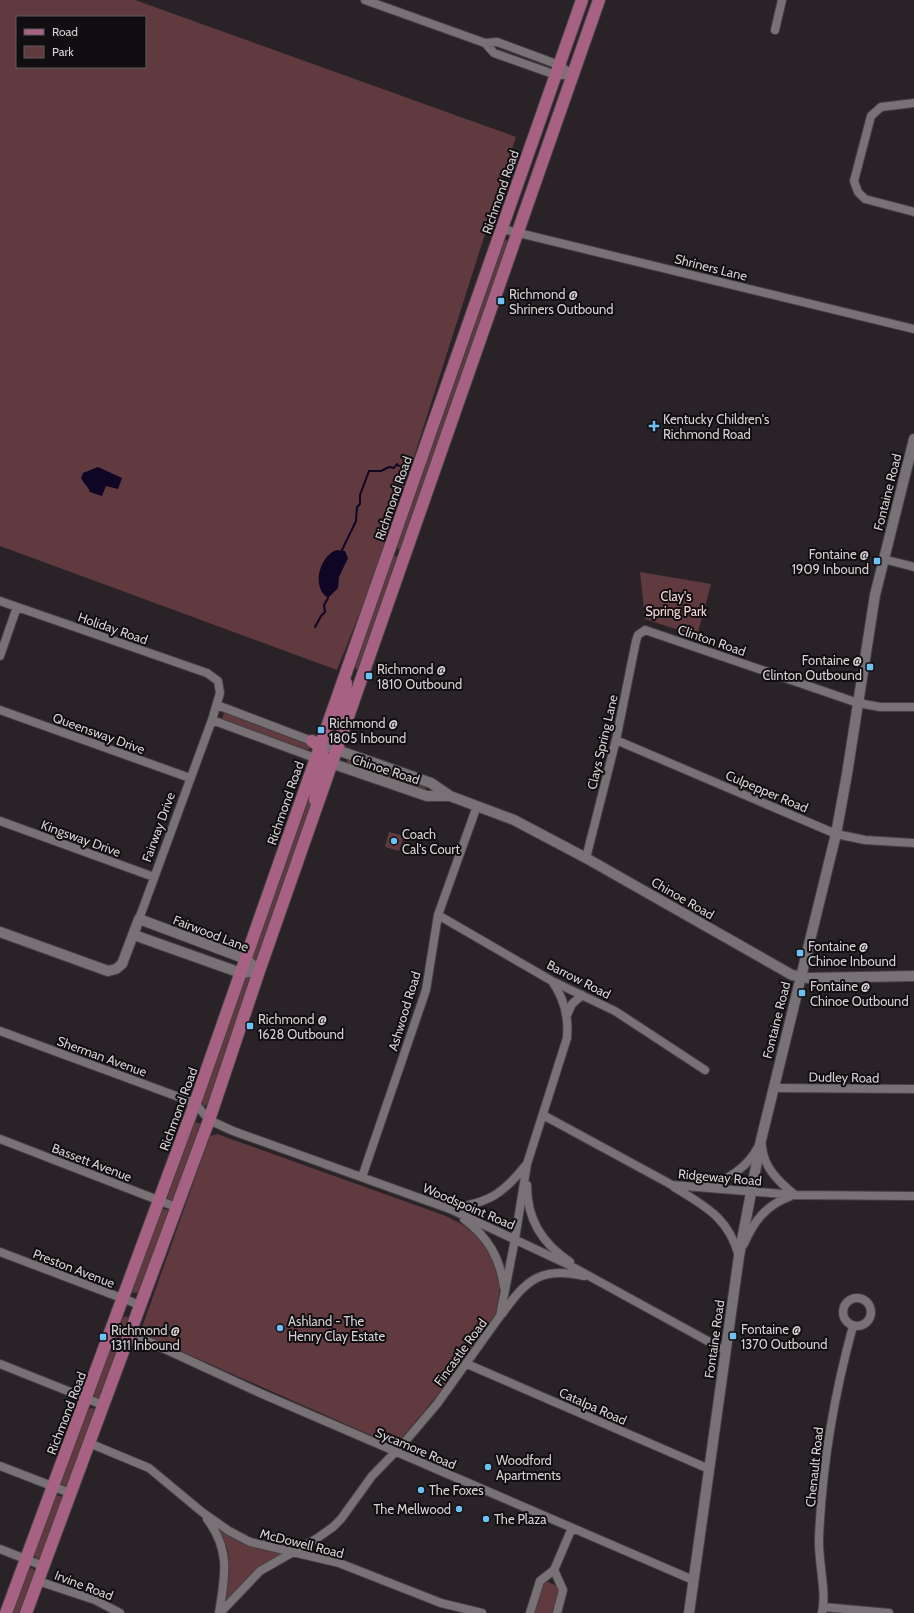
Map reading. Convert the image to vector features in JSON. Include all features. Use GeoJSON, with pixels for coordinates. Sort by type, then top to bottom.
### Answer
{"type":"FeatureCollection","features":[{"type":"Feature","properties":{"kind":"main road","name":"Richmond Road"},"geometry":{"type":"LineString","coordinates":[[327,754],[347,670],[582,0]]}},
{"type":"Feature","properties":{"kind":"main road","name":"Richmond Road"},"geometry":{"type":"LineString","coordinates":[[6,1613],[195,1103],[246,959],[327,754],[518,233],[599,0]]}},
{"type":"Feature","properties":{"kind":"main road"},"geometry":{"type":"LineString","coordinates":[[26,1613],[209,1120],[259,971],[313,821],[317,781],[327,754]]}},
{"type":"Feature","properties":{"kind":"street"},"geometry":{"type":"LineString","coordinates":[[366,0],[485,43],[497,42],[558,70],[573,75]]}},
{"type":"Feature","properties":{"kind":"street"},"geometry":{"type":"LineString","coordinates":[[775,30],[782,0]]}},
{"type":"Feature","properties":{"kind":"street"},"geometry":{"type":"LineString","coordinates":[[914,103],[881,107],[871,116],[854,181],[858,192],[865,199],[914,212]]}},
{"type":"Feature","properties":{"kind":"street","name":"Shriners Lane"},"geometry":{"type":"LineString","coordinates":[[502,229],[914,329]]}},
{"type":"Feature","properties":{"kind":"street","name":"Fontaine Road"},"geometry":{"type":"LineString","coordinates":[[689,1613],[739,1256],[761,1140],[836,834],[847,774],[871,614],[883,559],[914,439]]}},
{"type":"Feature","properties":{"kind":"street"},"geometry":{"type":"LineString","coordinates":[[883,559],[914,567]]}},
{"type":"Feature","properties":{"kind":"street","name":"Holiday Road"},"geometry":{"type":"LineString","coordinates":[[0,601],[207,673],[217,680]]}},
{"type":"Feature","properties":{"kind":"street"},"geometry":{"type":"LineString","coordinates":[[0,656],[17,607]]}},
{"type":"Feature","properties":{"kind":"street","name":"Clinton Road"},"geometry":{"type":"LineString","coordinates":[[641,632],[645,630],[858,703],[880,706],[914,707]]}},
{"type":"Feature","properties":{"kind":"street","name":"Clays Spring Lane"},"geometry":{"type":"LineString","coordinates":[[586,858],[616,740],[636,641],[641,632]]}},
{"type":"Feature","properties":{"kind":"street","name":"Fairway Drive"},"geometry":{"type":"LineString","coordinates":[[0,932],[104,970],[113,970],[119,967],[134,935],[212,720],[220,693],[217,680]]}},
{"type":"Feature","properties":{"kind":"street"},"geometry":{"type":"LineString","coordinates":[[217,705],[327,754]]}},
{"type":"Feature","properties":{"kind":"street","name":"Queensway Drive"},"geometry":{"type":"LineString","coordinates":[[0,710],[190,778]]}},
{"type":"Feature","properties":{"kind":"street"},"geometry":{"type":"LineString","coordinates":[[212,720],[327,754]]}},
{"type":"Feature","properties":{"kind":"street","name":"Culpepper Road"},"geometry":{"type":"LineString","coordinates":[[616,740],[836,834],[865,840],[914,843]]}},
{"type":"Feature","properties":{"kind":"street","name":"Chinoe Road"},"geometry":{"type":"LineString","coordinates":[[327,754],[427,796],[450,796]]}},
{"type":"Feature","properties":{"kind":"street","name":"Chinoe Road"},"geometry":{"type":"LineString","coordinates":[[327,754],[431,783],[450,796],[514,820],[586,858],[782,970],[800,978],[914,976]]}},
{"type":"Feature","properties":{"kind":"street","name":"Ashwood Road"},"geometry":{"type":"LineString","coordinates":[[362,1177],[426,990],[438,915],[477,806]]}},
{"type":"Feature","properties":{"kind":"street","name":"Kingsway Drive"},"geometry":{"type":"LineString","coordinates":[[0,821],[154,877]]}},
{"type":"Feature","properties":{"kind":"street","name":"Barrow Road"},"geometry":{"type":"LineString","coordinates":[[438,915],[552,981],[615,1011],[705,1070]]}},
{"type":"Feature","properties":{"kind":"street","name":"Fairwood Lane"},"geometry":{"type":"LineString","coordinates":[[139,919],[246,959],[259,971]]}},
{"type":"Feature","properties":{"kind":"street","name":"Fairwood Lane"},"geometry":{"type":"LineString","coordinates":[[134,935],[241,973],[259,971]]}},
{"type":"Feature","properties":{"kind":"street","name":"Fincastle Road"},"geometry":{"type":"LineString","coordinates":[[219,1613],[260,1571],[333,1527],[348,1510],[372,1476],[434,1408],[500,1316],[515,1239],[526,1164],[565,1045],[568,1028],[567,1016],[560,994],[552,981]]}},
{"type":"Feature","properties":{"kind":"street"},"geometry":{"type":"LineString","coordinates":[[567,1016],[572,1004],[582,995]]}},
{"type":"Feature","properties":{"kind":"street","name":"Sherman Avenue"},"geometry":{"type":"LineString","coordinates":[[0,1031],[195,1103]]}},
{"type":"Feature","properties":{"kind":"street","name":"Dudley Road"},"geometry":{"type":"LineString","coordinates":[[773,1088],[914,1090]]}},
{"type":"Feature","properties":{"kind":"street","name":"Woodspoint Road"},"geometry":{"type":"LineString","coordinates":[[195,1103],[209,1120],[233,1131],[450,1209],[515,1239],[590,1277],[726,1351]]}},
{"type":"Feature","properties":{"kind":"street","name":"Ridgeway Road"},"geometry":{"type":"LineString","coordinates":[[543,1115],[672,1185],[795,1195],[914,1196]]}},
{"type":"Feature","properties":{"kind":"street","name":"Bassett Avenue"},"geometry":{"type":"LineString","coordinates":[[0,1139],[176,1207]]}},
{"type":"Feature","properties":{"kind":"street"},"geometry":{"type":"LineString","coordinates":[[672,1185],[710,1184],[728,1177],[750,1159],[761,1140]]}},
{"type":"Feature","properties":{"kind":"street"},"geometry":{"type":"LineString","coordinates":[[739,1256],[751,1228],[763,1212],[777,1202],[795,1195],[780,1182],[769,1168],[763,1154],[761,1140]]}},
{"type":"Feature","properties":{"kind":"street"},"geometry":{"type":"LineString","coordinates":[[450,1209],[478,1203],[494,1197],[510,1184],[526,1164]]}},
{"type":"Feature","properties":{"kind":"street"},"geometry":{"type":"LineString","coordinates":[[526,1164],[528,1206],[541,1235],[557,1251],[590,1277]]}},
{"type":"Feature","properties":{"kind":"street"},"geometry":{"type":"LineString","coordinates":[[672,1185],[710,1210],[723,1222],[734,1240],[739,1256]]}},
{"type":"Feature","properties":{"kind":"street"},"geometry":{"type":"LineString","coordinates":[[450,1209],[476,1229],[491,1246],[501,1266],[504,1297]]}},
{"type":"Feature","properties":{"kind":"street","name":"Preston Avenue"},"geometry":{"type":"LineString","coordinates":[[0,1252],[140,1305]]}},
{"type":"Feature","properties":{"kind":"street"},"geometry":{"type":"LineString","coordinates":[[500,1316],[517,1295],[539,1276],[561,1273],[590,1277]]}},
{"type":"Feature","properties":{"kind":"street","name":"Chenault Road"},"geometry":{"type":"LineString","coordinates":[[822,1610],[824,1596],[818,1548],[824,1471],[837,1389],[853,1326]]}},
{"type":"Feature","properties":{"kind":"street","name":"Sycamore Road"},"geometry":{"type":"LineString","coordinates":[[130,1333],[260,1393],[693,1580]]}},
{"type":"Feature","properties":{"kind":"street"},"geometry":{"type":"LineString","coordinates":[[0,1364],[103,1405]]}},
{"type":"Feature","properties":{"kind":"street","name":"Catalpa Road"},"geometry":{"type":"LineString","coordinates":[[467,1364],[709,1469]]}},
{"type":"Feature","properties":{"kind":"street","name":"McDowell Road"},"geometry":{"type":"LineString","coordinates":[[89,1443],[149,1468],[202,1512],[230,1531],[250,1542],[294,1551],[366,1572],[441,1603],[482,1613]]}},
{"type":"Feature","properties":{"kind":"street"},"geometry":{"type":"LineString","coordinates":[[0,1466],[70,1493]]}},
{"type":"Feature","properties":{"kind":"street","name":"Fincastle Road"},"geometry":{"type":"LineString","coordinates":[[202,1512],[216,1530],[224,1552],[224,1578],[219,1613]]}},
{"type":"Feature","properties":{"kind":"street"},"geometry":{"type":"LineString","coordinates":[[530,1613],[540,1581],[554,1570],[572,1528]]}},
{"type":"Feature","properties":{"kind":"street"},"geometry":{"type":"LineString","coordinates":[[0,1549],[43,1566]]}},
{"type":"Feature","properties":{"kind":"street"},"geometry":{"type":"LineString","coordinates":[[554,1570],[563,1592],[557,1613]]}},
{"type":"Feature","properties":{"kind":"street"},"geometry":{"type":"LineString","coordinates":[[543,1578],[557,1580],[560,1583]]}},
{"type":"Feature","properties":{"kind":"street","name":"Irvine Road"},"geometry":{"type":"LineString","coordinates":[[38,1581],[88,1597],[120,1613]]}},
{"type":"Feature","properties":{"kind":"street"},"geometry":{"type":"LineString","coordinates":[[822,1610],[889,1613]]}},
{"type":"Feature","properties":{"kind":"green space"},"geometry":{"type":"Polygon","coordinates":[[[0,0],[135,0],[516,137],[382,557],[337,670],[0,546],[0,0]]]}},
{"type":"Feature","properties":{"kind":"green space"},"geometry":{"type":"Polygon","coordinates":[[[506,240],[510,243],[402,550],[399,550],[396,546],[503,241],[506,240]]]}},
{"type":"Feature","properties":{"kind":"green space"},"geometry":{"type":"Polygon","coordinates":[[[392,557],[398,557],[359,670],[356,669],[354,665],[392,557]]]}},
{"type":"Feature","properties":{"kind":"green space","name":"Clay's Spring Park"},"geometry":{"type":"Polygon","coordinates":[[[640,572],[711,584],[697,636],[645,619],[640,572]]]}},
{"type":"Feature","properties":{"kind":"green space"},"geometry":{"type":"Polygon","coordinates":[[[224,713],[228,713],[311,743],[310,749],[307,750],[225,721],[222,719],[224,713]]]}},
{"type":"Feature","properties":{"kind":"green space"},"geometry":{"type":"Polygon","coordinates":[[[348,758],[426,786],[425,791],[346,764],[348,758]]]}},
{"type":"Feature","properties":{"kind":"green space"},"geometry":{"type":"Polygon","coordinates":[[[319,764],[307,826],[259,961],[253,962],[252,957],[319,764]]]}},
{"type":"Feature","properties":{"kind":"green space","name":"Coach Cal's Court"},"geometry":{"type":"Polygon","coordinates":[[[389,832],[404,836],[399,851],[385,847],[389,832]]]}},
{"type":"Feature","properties":{"kind":"green space"},"geometry":{"type":"Polygon","coordinates":[[[252,976],[209,1104],[204,1106],[201,1101],[244,978],[252,976]]]}},
{"type":"Feature","properties":{"kind":"green space"},"geometry":{"type":"Polygon","coordinates":[[[196,1122],[202,1124],[172,1202],[168,1200],[168,1195],[193,1124],[196,1122]]]}},
{"type":"Feature","properties":{"kind":"green space"},"geometry":{"type":"Polygon","coordinates":[[[217,1134],[446,1216],[463,1225],[482,1240],[493,1260],[500,1287],[496,1313],[456,1373],[395,1446],[140,1333],[210,1136],[217,1134]]]}},
{"type":"Feature","properties":{"kind":"green space"},"geometry":{"type":"Polygon","coordinates":[[[163,1209],[168,1210],[169,1214],[139,1292],[133,1293],[131,1290],[163,1209]]]}},
{"type":"Feature","properties":{"kind":"green space"},"geometry":{"type":"Polygon","coordinates":[[[126,1316],[130,1320],[103,1397],[98,1400],[93,1396],[93,1392],[121,1319],[126,1316]]]}},
{"type":"Feature","properties":{"kind":"green space"},"geometry":{"type":"Polygon","coordinates":[[[93,1408],[95,1412],[67,1486],[64,1487],[61,1483],[61,1479],[88,1409],[93,1408]]]}},
{"type":"Feature","properties":{"kind":"green space"},"geometry":{"type":"Polygon","coordinates":[[[56,1495],[63,1497],[42,1557],[37,1559],[33,1553],[56,1495]]]}},
{"type":"Feature","properties":{"kind":"green space"},"geometry":{"type":"Polygon","coordinates":[[[218,1528],[230,1537],[248,1546],[283,1554],[226,1605],[224,1600],[229,1574],[228,1551],[218,1528]]]}},
{"type":"Feature","properties":{"kind":"green space"},"geometry":{"type":"Polygon","coordinates":[[[32,1568],[36,1572],[21,1613],[11,1613],[28,1569],[32,1568]]]}},
{"type":"Feature","properties":{"kind":"green space"},"geometry":{"type":"Polygon","coordinates":[[[546,1581],[559,1587],[559,1598],[554,1613],[535,1613],[543,1585],[546,1581]]]}},
{"type":"Feature","properties":{"kind":"shaded area"},"geometry":{"type":"Polygon","coordinates":[[[98,467],[122,478],[118,489],[106,486],[102,496],[90,492],[81,478],[83,473],[98,467]]]}},
{"type":"Feature","properties":{"kind":"shaded area"},"geometry":{"type":"Polygon","coordinates":[[[337,550],[345,551],[348,558],[339,577],[338,588],[328,598],[323,593],[320,586],[320,571],[326,558],[337,550]]]}},
{"type":"Feature","properties":{"kind":"waterway"},"geometry":{"type":"LineString","coordinates":[[342,550],[356,521],[357,507],[360,504],[360,495],[369,471],[381,471],[389,467],[394,468],[397,464],[399,466]]}},
{"type":"Feature","properties":{"kind":"waterway"},"geometry":{"type":"LineString","coordinates":[[315,627],[325,612],[324,605],[328,598]]}},
{"type":"Feature","properties":{"kind":"place","name":"Richmond @ Shriners Outbound"},"geometry":{"type":"Point","coordinates":[501,301]}},
{"type":"Feature","properties":{"kind":"place","name":"Kentucky Children's Richmond Road"},"geometry":{"type":"Point","coordinates":[654,426]}},
{"type":"Feature","properties":{"kind":"place","name":"Fontaine @ 1909 Inbound"},"geometry":{"type":"Point","coordinates":[877,561]}},
{"type":"Feature","properties":{"kind":"place","name":"Fontaine @ Clinton Outbound"},"geometry":{"type":"Point","coordinates":[870,667]}},
{"type":"Feature","properties":{"kind":"place","name":"Richmond @ 1810 Outbound"},"geometry":{"type":"Point","coordinates":[369,676]}},
{"type":"Feature","properties":{"kind":"place","name":"Richmond @ 1805 Inbound"},"geometry":{"type":"Point","coordinates":[321,730]}},
{"type":"Feature","properties":{"kind":"place","name":"Coach Cal's Court"},"geometry":{"type":"Point","coordinates":[394,841]}},
{"type":"Feature","properties":{"kind":"place","name":"Fontaine @ Chinoe Inbound"},"geometry":{"type":"Point","coordinates":[800,953]}},
{"type":"Feature","properties":{"kind":"place","name":"Fontaine @ Chinoe Outbound"},"geometry":{"type":"Point","coordinates":[802,993]}},
{"type":"Feature","properties":{"kind":"place","name":"Richmond @ 1628 Outbound"},"geometry":{"type":"Point","coordinates":[250,1026]}},
{"type":"Feature","properties":{"kind":"place","name":"Ashland - The Henry Clay Estate"},"geometry":{"type":"Point","coordinates":[280,1328]}},
{"type":"Feature","properties":{"kind":"place","name":"Fontaine @ 1370 Outbound"},"geometry":{"type":"Point","coordinates":[733,1336]}},
{"type":"Feature","properties":{"kind":"place","name":"Richmond @ 1311 Inbound"},"geometry":{"type":"Point","coordinates":[103,1337]}},
{"type":"Feature","properties":{"kind":"place","name":"Woodford Apartments"},"geometry":{"type":"Point","coordinates":[488,1467]}},
{"type":"Feature","properties":{"kind":"place","name":"The Foxes"},"geometry":{"type":"Point","coordinates":[421,1490]}},
{"type":"Feature","properties":{"kind":"place","name":"The Mellwood"},"geometry":{"type":"Point","coordinates":[459,1509]}},
{"type":"Feature","properties":{"kind":"place","name":"The Plaza"},"geometry":{"type":"Point","coordinates":[486,1519]}}]}
